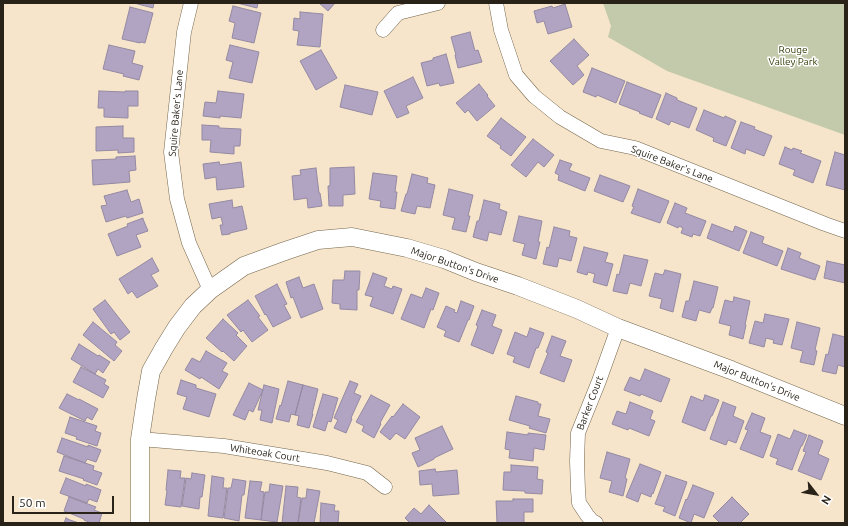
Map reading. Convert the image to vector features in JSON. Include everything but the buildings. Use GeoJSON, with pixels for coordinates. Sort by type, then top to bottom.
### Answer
{"type":"FeatureCollection","features":[{"type":"Feature","properties":{"kind":"street","name":"Squire Baker's Lane"},"geometry":{"type":"LineString","coordinates":[[191,3],[184,32],[171,152],[177,200],[189,243],[210,290]]}},
{"type":"Feature","properties":{"kind":"street"},"geometry":{"type":"LineString","coordinates":[[383,30],[398,13],[438,3]]}},
{"type":"Feature","properties":{"kind":"street","name":"Squire Baker's Lane"},"geometry":{"type":"LineString","coordinates":[[496,3],[501,30],[516,75],[534,96],[560,117],[600,140],[635,148],[845,231]]}},
{"type":"Feature","properties":{"kind":"street","name":"Major Button's Drive"},"geometry":{"type":"LineString","coordinates":[[140,523],[140,439],[151,371],[177,327],[193,306],[210,290],[244,266],[318,240],[352,237],[407,248],[444,259],[577,309],[618,328],[731,370],[845,416]]}},
{"type":"Feature","properties":{"kind":"street","name":"Barker Court"},"geometry":{"type":"LineString","coordinates":[[596,523],[586,515],[579,503],[577,468],[578,433],[618,328]]}},
{"type":"Feature","properties":{"kind":"street","name":"Whiteoak Court"},"geometry":{"type":"LineString","coordinates":[[140,439],[224,446],[327,463],[367,473],[385,487]]}},
{"type":"Feature","properties":{"kind":"green space","name":"Rouge Valley Park"},"geometry":{"type":"Polygon","coordinates":[[[603,3],[845,3],[845,135],[667,71],[608,37],[611,26],[603,3]]]}}]}
